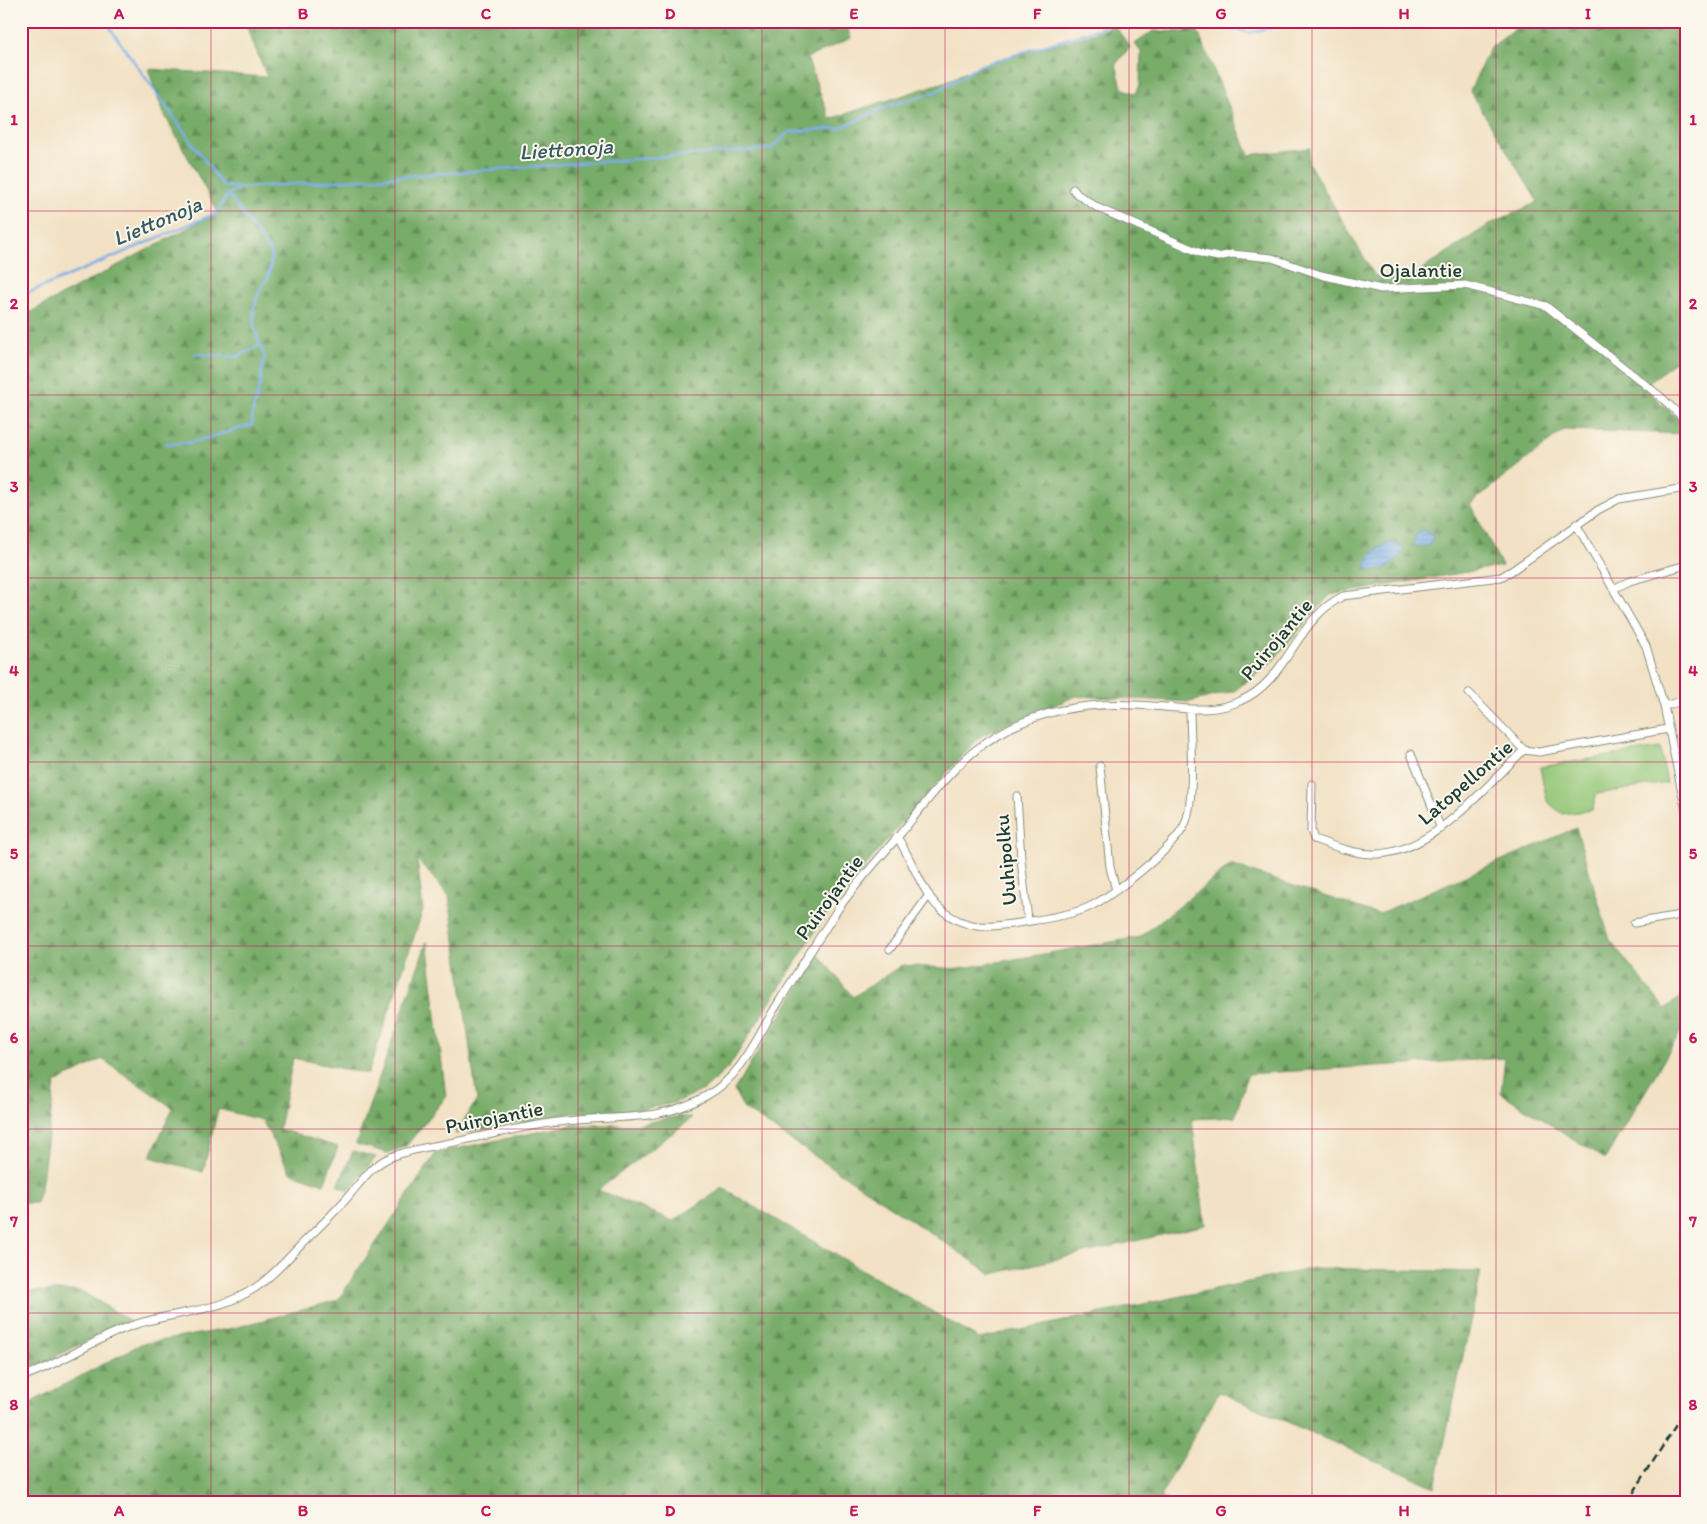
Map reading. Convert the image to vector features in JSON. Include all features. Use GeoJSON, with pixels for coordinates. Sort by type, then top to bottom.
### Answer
{"type":"FeatureCollection","features":[{"type":"Feature","properties":{"kind":"street","name":"Ojalantie"},"geometry":{"type":"LineString","coordinates":[[1073,189],[1077,194],[1098,208],[1204,254],[1218,257],[1232,254],[1272,258],[1321,275],[1380,289],[1465,285],[1546,306],[1662,397],[1686,421]]}},
{"type":"Feature","properties":{"kind":"street","name":"Puirojantie"},"geometry":{"type":"LineString","coordinates":[[21,1377],[46,1369],[104,1337],[130,1326],[211,1308],[234,1301],[256,1288],[346,1199],[373,1167],[391,1157],[514,1129],[569,1120],[634,1118],[675,1110],[708,1096],[735,1074],[838,909],[947,778],[970,754],[993,737],[1012,727],[1063,708],[1099,703],[1190,709],[1220,708],[1240,702],[1254,694],[1284,662],[1311,619],[1332,602],[1343,596],[1501,576],[1513,570],[1576,524],[1619,499],[1686,488]]}},
{"type":"Feature","properties":{"kind":"street"},"geometry":{"type":"LineString","coordinates":[[1576,524],[1646,646],[1664,706],[1686,811]]}},
{"type":"Feature","properties":{"kind":"street"},"geometry":{"type":"LineString","coordinates":[[1613,589],[1630,581],[1686,566]]}},
{"type":"Feature","properties":{"kind":"street"},"geometry":{"type":"LineString","coordinates":[[1469,693],[1524,750]]}},
{"type":"Feature","properties":{"kind":"street"},"geometry":{"type":"LineString","coordinates":[[1664,706],[1686,700]]}},
{"type":"Feature","properties":{"kind":"street"},"geometry":{"type":"LineString","coordinates":[[898,837],[929,895],[940,910],[963,923],[993,926],[1080,910],[1116,890],[1164,850],[1184,826],[1190,803],[1190,709]]}},
{"type":"Feature","properties":{"kind":"street","name":"Latopellontie"},"geometry":{"type":"LineString","coordinates":[[1312,784],[1312,831],[1314,839],[1361,853],[1394,853],[1414,846],[1441,829],[1524,750],[1539,752],[1668,729]]}},
{"type":"Feature","properties":{"kind":"street"},"geometry":{"type":"LineString","coordinates":[[1410,754],[1441,829]]}},
{"type":"Feature","properties":{"kind":"street"},"geometry":{"type":"LineString","coordinates":[[1100,766],[1110,867],[1116,890]]}},
{"type":"Feature","properties":{"kind":"street","name":"Uuhipolku"},"geometry":{"type":"LineString","coordinates":[[1017,796],[1021,859],[1028,920]]}},
{"type":"Feature","properties":{"kind":"street"},"geometry":{"type":"LineString","coordinates":[[890,949],[929,895]]}},
{"type":"Feature","properties":{"kind":"street"},"geometry":{"type":"LineString","coordinates":[[1634,924],[1686,914]]}},
{"type":"Feature","properties":{"kind":"green space"},"geometry":{"type":"Polygon","coordinates":[[[244,21],[845,21],[851,38],[807,58],[830,119],[947,81],[981,65],[1093,34],[1114,25],[1130,47],[1116,64],[1122,88],[1136,94],[1140,85],[1141,52],[1135,44],[1153,31],[1185,32],[1194,22],[1249,155],[1310,148],[1308,162],[1375,276],[1412,276],[1490,224],[1538,202],[1470,91],[1489,49],[1525,21],[1686,21],[1686,352],[1644,387],[1686,426],[1686,434],[1564,430],[1470,504],[1502,566],[1330,595],[1270,664],[1234,691],[1190,702],[1076,696],[979,737],[894,832],[829,910],[729,1067],[704,1090],[674,1103],[633,1111],[572,1113],[455,1134],[477,1100],[449,896],[417,859],[423,910],[368,1074],[293,1058],[279,1129],[338,1147],[324,1184],[290,1172],[262,1120],[218,1109],[203,1172],[150,1157],[173,1108],[102,1059],[55,1083],[41,1187],[36,1203],[21,1203],[21,317],[218,212],[163,112],[148,69],[267,77],[244,21]]]}},
{"type":"Feature","properties":{"kind":"green space"},"geometry":{"type":"Polygon","coordinates":[[[1660,748],[1667,783],[1597,794],[1592,810],[1562,814],[1547,801],[1540,767],[1660,748]]]}},
{"type":"Feature","properties":{"kind":"green space"},"geometry":{"type":"Polygon","coordinates":[[[1576,828],[1610,940],[1665,1009],[1686,992],[1686,1023],[1605,1159],[1501,1093],[1505,1058],[1248,1074],[1235,1117],[1192,1119],[1205,1225],[992,1274],[744,1109],[734,1090],[819,955],[853,997],[902,965],[958,969],[1140,937],[1231,865],[1378,914],[1576,828]]]}},
{"type":"Feature","properties":{"kind":"green space"},"geometry":{"type":"Polygon","coordinates":[[[427,941],[446,1097],[406,1146],[388,1153],[356,1144],[427,941]]]}},
{"type":"Feature","properties":{"kind":"green space"},"geometry":{"type":"Polygon","coordinates":[[[678,1116],[692,1118],[598,1190],[673,1221],[723,1188],[979,1339],[1314,1268],[1481,1272],[1435,1487],[1219,1392],[1160,1497],[1174,1503],[21,1503],[21,1404],[26,1405],[141,1344],[234,1328],[338,1300],[436,1153],[571,1125],[636,1125],[678,1116]]]}},
{"type":"Feature","properties":{"kind":"green space"},"geometry":{"type":"Polygon","coordinates":[[[353,1151],[376,1157],[349,1191],[338,1186],[353,1151]]]}},
{"type":"Feature","properties":{"kind":"green space"},"geometry":{"type":"Polygon","coordinates":[[[21,1291],[81,1291],[129,1320],[45,1362],[21,1370],[21,1291]]]}},
{"type":"Feature","properties":{"kind":"water"},"geometry":{"type":"Polygon","coordinates":[[[1423,530],[1433,536],[1429,546],[1412,546],[1418,532],[1423,530]]]}},
{"type":"Feature","properties":{"kind":"water"},"geometry":{"type":"Polygon","coordinates":[[[1392,543],[1400,545],[1403,550],[1397,560],[1383,569],[1372,570],[1366,568],[1374,551],[1392,543]]]}},
{"type":"Feature","properties":{"kind":"waterway"},"geometry":{"type":"LineString","coordinates":[[112,21],[110,28],[223,186],[240,188]]}},
{"type":"Feature","properties":{"kind":"waterway","name":"Liettonoja"},"geometry":{"type":"LineString","coordinates":[[21,296],[216,213],[228,194],[240,188],[771,149],[789,132],[840,128],[883,108],[935,92],[981,65],[1099,29],[1112,21]]}},
{"type":"Feature","properties":{"kind":"waterway","name":"Liettonoja"},"geometry":{"type":"LineString","coordinates":[[1200,21],[1250,33],[1295,21]]}},
{"type":"Feature","properties":{"kind":"waterway"},"geometry":{"type":"LineString","coordinates":[[166,444],[189,443],[252,425],[253,410],[265,358],[254,327],[254,307],[261,287],[268,279],[272,254],[228,194]]}},
{"type":"Feature","properties":{"kind":"waterway"},"geometry":{"type":"LineString","coordinates":[[195,354],[237,357],[260,345]]}},
{"type":"Feature","properties":{"kind":"railway"},"geometry":{"type":"LineString","coordinates":[[1627,1503],[1686,1409]]}}]}
